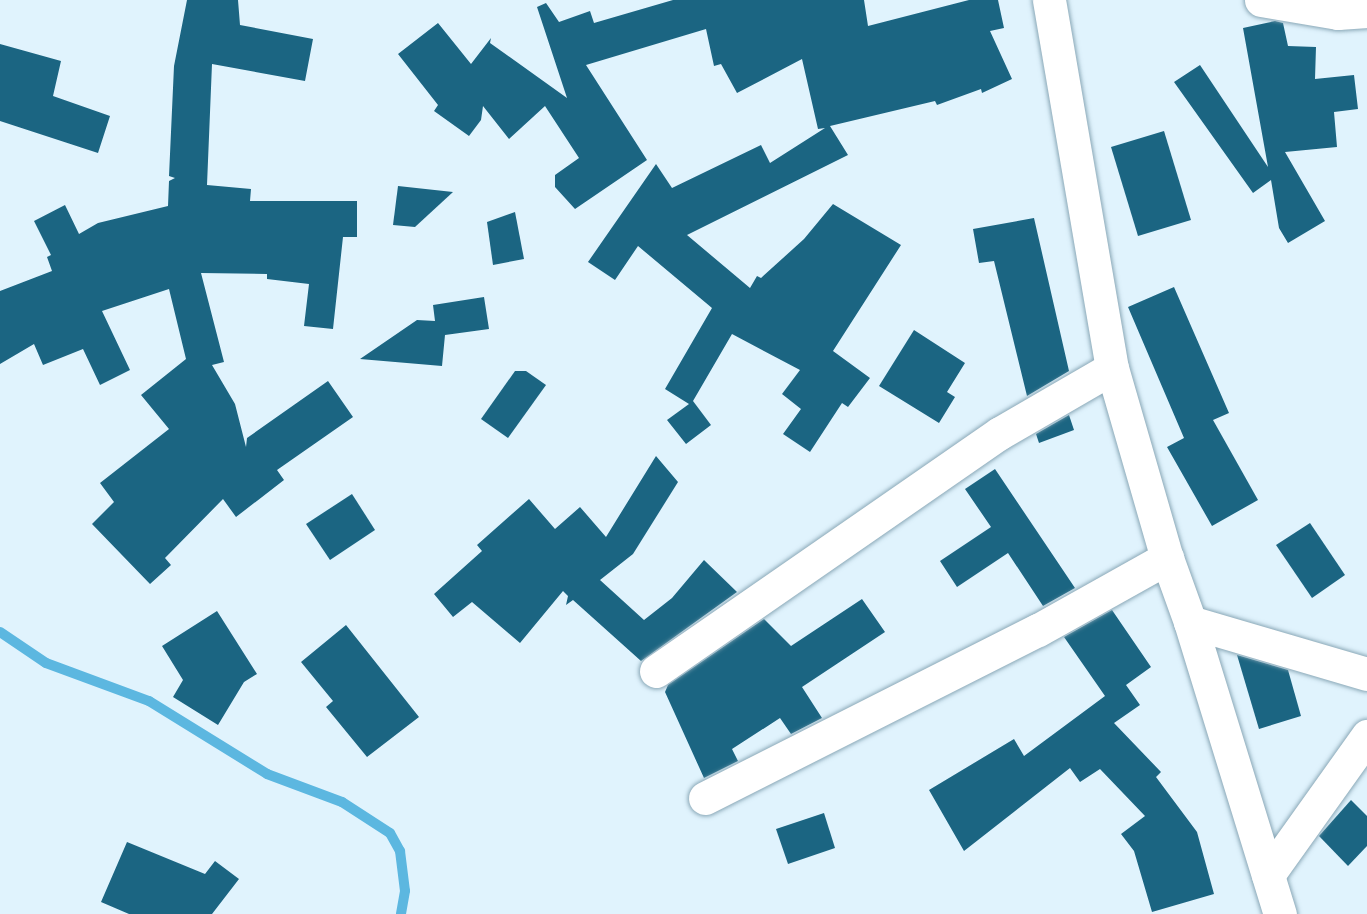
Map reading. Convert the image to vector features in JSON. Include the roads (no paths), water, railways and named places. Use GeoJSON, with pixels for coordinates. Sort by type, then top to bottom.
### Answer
{"type":"FeatureCollection","features":[{"type":"Feature","properties":{"kind":"street"},"geometry":{"type":"LineString","coordinates":[[1049,0],[1112,368],[1167,558],[1190,622],[1280,914]]}},
{"type":"Feature","properties":{"kind":"street"},"geometry":{"type":"LineString","coordinates":[[1261,0],[1338,13],[1367,11]]}},
{"type":"Feature","properties":{"kind":"street"},"geometry":{"type":"LineString","coordinates":[[656,671],[1000,433],[1112,368]]}},
{"type":"Feature","properties":{"kind":"street"},"geometry":{"type":"LineString","coordinates":[[705,798],[1038,630],[1167,558]]}},
{"type":"Feature","properties":{"kind":"street"},"geometry":{"type":"LineString","coordinates":[[1190,622],[1367,674]]}},
{"type":"Feature","properties":{"kind":"street"},"geometry":{"type":"LineString","coordinates":[[1268,875],[1367,736]]}},
{"type":"Feature","properties":{"kind":"waterway"},"geometry":{"type":"LineString","coordinates":[[0,632],[46,663],[149,701],[267,774],[342,802],[390,833],[400,851],[405,891],[401,914]]}}]}
